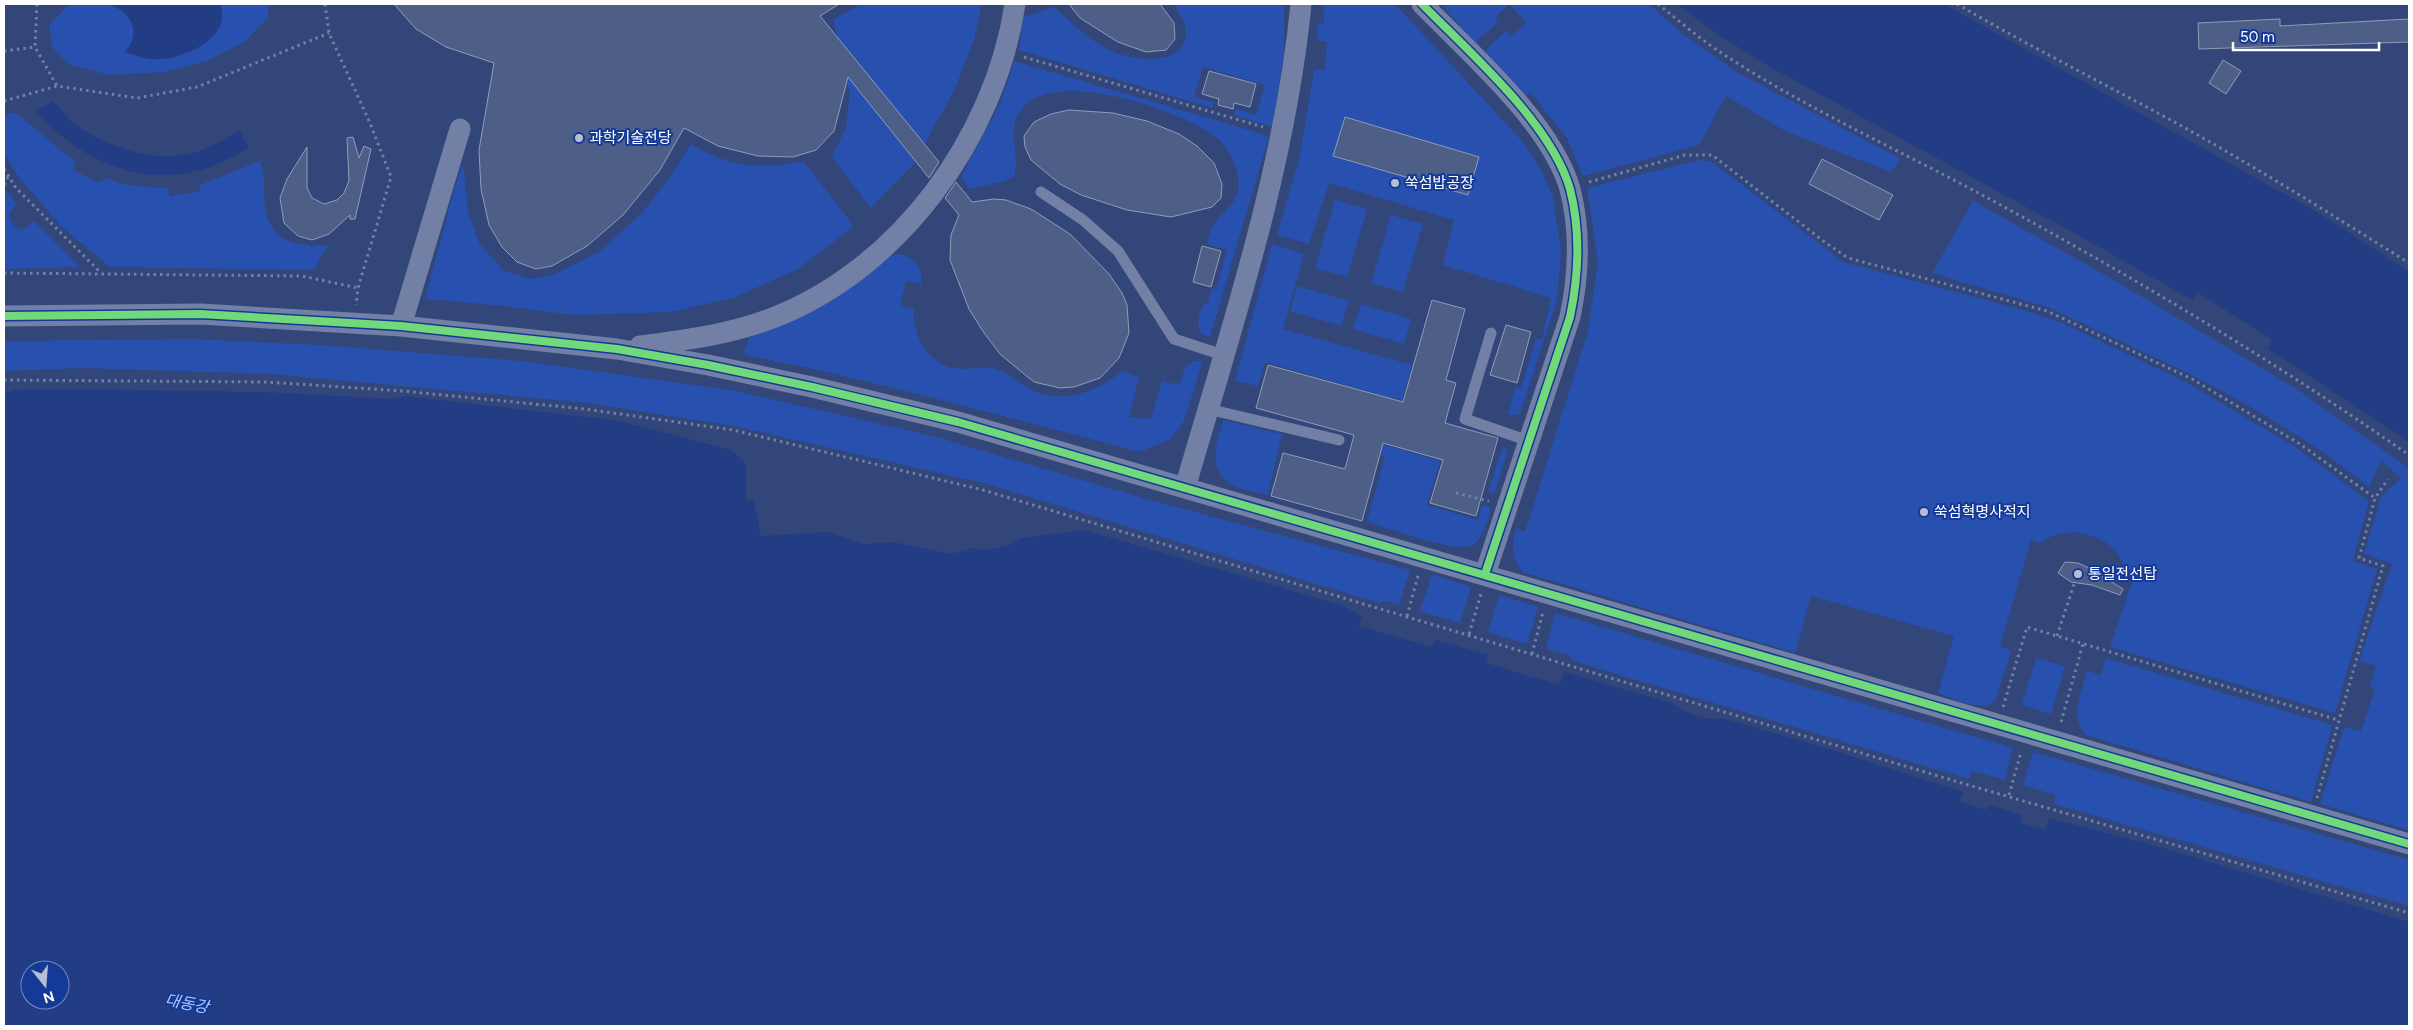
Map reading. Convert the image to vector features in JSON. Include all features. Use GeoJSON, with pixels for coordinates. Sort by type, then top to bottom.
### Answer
{"type":"FeatureCollection","features":[{"type":"Feature","properties":{"kind":"street"},"geometry":{"type":"LineString","coordinates":[[617,349],[696,339],[749,326],[802,304],[854,272],[882,248],[934,195],[947,176],[986,106],[1004,51],[1015,4]]}},
{"type":"Feature","properties":{"kind":"street"},"geometry":{"type":"LineString","coordinates":[[1185,488],[1255,243],[1282,133],[1301,4]]}},
{"type":"Feature","properties":{"kind":"street"},"geometry":{"type":"LineString","coordinates":[[1422,4],[1514,98],[1531,120],[1559,164],[1569,188],[1578,233],[1576,286],[1570,317],[1483,584]]}},
{"type":"Feature","properties":{"kind":"street"},"geometry":{"type":"LineString","coordinates":[[401,326],[460,129]]}},
{"type":"Feature","properties":{"kind":"street"},"geometry":{"type":"LineString","coordinates":[[4,316],[200,314],[401,326],[617,349],[708,365],[793,383],[958,422],[1185,488],[1483,584],[2055,740],[2409,844]]}},
{"type":"Feature","properties":{"kind":"lane"},"geometry":{"type":"LineString","coordinates":[[1041,192],[1083,220],[1118,252],[1174,340],[1223,355]]}},
{"type":"Feature","properties":{"kind":"lane"},"geometry":{"type":"LineString","coordinates":[[1491,333],[1465,419],[1529,441]]}},
{"type":"Feature","properties":{"kind":"lane"},"geometry":{"type":"LineString","coordinates":[[1208,409],[1339,440]]}},
{"type":"Feature","properties":{"kind":"path"},"geometry":{"type":"LineString","coordinates":[[37,4],[36,47],[57,86]]}},
{"type":"Feature","properties":{"kind":"path"},"geometry":{"type":"LineString","coordinates":[[325,4],[329,32],[391,176],[358,288],[354,324]]}},
{"type":"Feature","properties":{"kind":"path"},"geometry":{"type":"LineString","coordinates":[[1658,4],[1716,49],[1799,99],[1984,196],[2262,356],[2409,455]]}},
{"type":"Feature","properties":{"kind":"path"},"geometry":{"type":"LineString","coordinates":[[1957,4],[2012,37],[2156,112],[2248,165],[2409,264]]}},
{"type":"Feature","properties":{"kind":"path"},"geometry":{"type":"LineString","coordinates":[[4,100],[57,86],[137,98],[197,87],[329,32]]}},
{"type":"Feature","properties":{"kind":"path"},"geometry":{"type":"LineString","coordinates":[[4,51],[36,47]]}},
{"type":"Feature","properties":{"kind":"path"},"geometry":{"type":"LineString","coordinates":[[1004,51],[1282,133]]}},
{"type":"Feature","properties":{"kind":"path"},"geometry":{"type":"LineString","coordinates":[[1569,188],[1685,155],[1712,155],[1848,258],[2047,311],[2192,380],[2300,444],[2375,498]]}},
{"type":"Feature","properties":{"kind":"path"},"geometry":{"type":"LineString","coordinates":[[4,169],[8,177],[100,272]]}},
{"type":"Feature","properties":{"kind":"path"},"geometry":{"type":"LineString","coordinates":[[4,185],[8,177]]}},
{"type":"Feature","properties":{"kind":"path"},"geometry":{"type":"LineString","coordinates":[[4,273],[100,272],[302,276],[358,288]]}},
{"type":"Feature","properties":{"kind":"path"},"geometry":{"type":"LineString","coordinates":[[4,380],[266,382],[403,391],[585,409],[733,430],[983,490],[2409,913]]}},
{"type":"Feature","properties":{"kind":"path"},"geometry":{"type":"LineString","coordinates":[[2312,816],[2383,566],[2358,558],[2375,498],[2388,479]]}},
{"type":"Feature","properties":{"kind":"path"},"geometry":{"type":"LineString","coordinates":[[1456,493],[1497,503]]}},
{"type":"Feature","properties":{"kind":"path"},"geometry":{"type":"LineString","coordinates":[[1407,616],[1419,573]]}},
{"type":"Feature","properties":{"kind":"path"},"geometry":{"type":"LineString","coordinates":[[1469,634],[1483,584]]}},
{"type":"Feature","properties":{"kind":"path"},"geometry":{"type":"LineString","coordinates":[[2057,636],[2074,584]]}},
{"type":"Feature","properties":{"kind":"path"},"geometry":{"type":"LineString","coordinates":[[1532,654],[1543,611]]}},
{"type":"Feature","properties":{"kind":"path"},"geometry":{"type":"LineString","coordinates":[[1998,724],[2027,627],[2338,720]]}},
{"type":"Feature","properties":{"kind":"path"},"geometry":{"type":"LineString","coordinates":[[2055,740],[2083,644]]}},
{"type":"Feature","properties":{"kind":"path"},"geometry":{"type":"LineString","coordinates":[[2009,795],[2022,750]]}},
{"type":"Feature","properties":{"kind":"shaded area"},"geometry":{"type":"Polygon","coordinates":[[[69,4],[269,4],[268,17],[246,41],[207,61],[163,72],[109,75],[68,64],[53,48],[49,25],[69,4]]]}},
{"type":"Feature","properties":{"kind":"shaded area"},"geometry":{"type":"Polygon","coordinates":[[[861,4],[982,4],[974,40],[954,91],[912,166],[871,208],[832,157],[846,127],[850,94],[833,20],[861,4]]]}},
{"type":"Feature","properties":{"kind":"shaded area"},"geometry":{"type":"Polygon","coordinates":[[[1173,4],[1284,4],[1284,55],[1272,127],[1234,115],[1236,109],[1256,115],[1265,85],[1203,67],[1194,97],[1214,103],[1212,108],[1019,50],[1023,17],[1054,7],[1091,39],[1107,49],[1125,56],[1159,59],[1178,51],[1184,43],[1186,28],[1173,4]]]}},
{"type":"Feature","properties":{"kind":"shaded area"},"geometry":{"type":"Polygon","coordinates":[[[1323,4],[1395,4],[1523,142],[1540,168],[1553,197],[1561,253],[1557,299],[1520,414],[1508,414],[1515,388],[1521,388],[1536,339],[1542,339],[1551,298],[1443,265],[1454,220],[1329,183],[1309,244],[1277,235],[1299,159],[1314,70],[1325,70],[1327,42],[1318,40],[1317,23],[1324,23],[1323,4]]]}},
{"type":"Feature","properties":{"kind":"shaded area"},"geometry":{"type":"Polygon","coordinates":[[[1441,4],[1509,4],[1495,18],[1498,22],[1475,43],[1441,4]]]}},
{"type":"Feature","properties":{"kind":"shaded area"},"geometry":{"type":"Polygon","coordinates":[[[1509,4],[1649,4],[1683,34],[1738,73],[1901,159],[1891,172],[1787,132],[1726,96],[1699,145],[1583,176],[1567,138],[1530,92],[1527,97],[1483,53],[1506,31],[1511,36],[1526,22],[1509,4]]]}},
{"type":"Feature","properties":{"kind":"shaded area"},"geometry":{"type":"Polygon","coordinates":[[[1014,61],[1269,136],[1210,337],[1200,333],[1198,323],[1204,303],[1207,304],[1212,288],[1216,289],[1227,250],[1207,244],[1213,226],[1235,200],[1239,187],[1235,167],[1225,146],[1217,138],[1200,127],[1148,105],[1118,97],[1087,92],[1060,92],[1037,97],[1021,110],[1016,118],[1014,135],[1016,168],[1014,176],[1005,181],[970,189],[961,177],[1001,102],[1014,61]]]}},
{"type":"Feature","properties":{"kind":"shaded area"},"geometry":{"type":"Polygon","coordinates":[[[15,112],[76,163],[73,170],[99,183],[106,178],[122,184],[169,189],[169,196],[199,192],[200,185],[260,161],[264,175],[265,210],[274,231],[291,242],[302,245],[328,245],[314,270],[110,267],[61,226],[18,176],[4,153],[4,115],[15,112]]]}},
{"type":"Feature","properties":{"kind":"shaded area"},"geometry":{"type":"Polygon","coordinates":[[[691,144],[719,158],[746,165],[772,166],[803,161],[854,226],[798,269],[736,297],[672,312],[573,315],[505,306],[425,299],[454,190],[463,164],[468,211],[479,243],[504,271],[532,279],[555,274],[600,251],[642,213],[671,176],[691,144]]]}},
{"type":"Feature","properties":{"kind":"shaded area"},"geometry":{"type":"Polygon","coordinates":[[[1699,160],[1710,161],[1843,262],[2027,311],[2060,322],[2186,382],[2297,448],[2369,501],[2353,561],[2377,569],[2335,713],[2110,647],[2135,573],[2125,566],[2108,544],[2099,538],[2079,533],[2058,534],[2040,543],[2031,540],[2000,646],[2011,651],[1996,698],[1985,706],[1960,702],[1938,693],[1954,636],[1811,596],[1795,653],[1522,572],[1513,551],[1516,528],[1525,532],[1588,331],[1598,262],[1587,188],[1699,160]]]}},
{"type":"Feature","properties":{"kind":"shaded area"},"geometry":{"type":"Polygon","coordinates":[[[7,192],[17,204],[9,214],[14,226],[25,229],[34,221],[80,267],[4,269],[4,196],[7,192]]]}},
{"type":"Feature","properties":{"kind":"shaded area"},"geometry":{"type":"Polygon","coordinates":[[[1335,200],[1367,209],[1347,277],[1315,268],[1335,200]]]}},
{"type":"Feature","properties":{"kind":"shaded area"},"geometry":{"type":"Polygon","coordinates":[[[1973,201],[2107,276],[2295,388],[2409,468],[2409,830],[2320,804],[2344,727],[2361,731],[2375,689],[2370,687],[2376,666],[2359,661],[2392,564],[2364,554],[2381,497],[2401,478],[2381,461],[2369,487],[2320,450],[2258,411],[2196,377],[2050,308],[1932,273],[1973,201]]]}},
{"type":"Feature","properties":{"kind":"shaded area"},"geometry":{"type":"Polygon","coordinates":[[[1391,215],[1423,224],[1403,292],[1371,283],[1391,215]]]}},
{"type":"Feature","properties":{"kind":"shaded area"},"geometry":{"type":"Polygon","coordinates":[[[1272,244],[1304,254],[1283,329],[1412,365],[1402,400],[1392,397],[1378,443],[1440,461],[1427,505],[1478,520],[1482,505],[1491,507],[1482,534],[1475,543],[1462,547],[1451,546],[1367,522],[1385,456],[1369,451],[1383,396],[1265,362],[1258,386],[1235,381],[1272,244]]]}},
{"type":"Feature","properties":{"kind":"shaded area"},"geometry":{"type":"Polygon","coordinates":[[[900,254],[910,258],[917,264],[921,273],[921,284],[906,281],[900,305],[914,309],[915,328],[918,337],[928,353],[943,365],[959,369],[992,368],[1007,374],[1030,389],[1054,396],[1078,394],[1090,390],[1122,371],[1139,378],[1129,417],[1151,419],[1162,381],[1179,385],[1185,368],[1195,360],[1202,363],[1184,421],[1171,439],[1140,452],[895,388],[746,355],[744,352],[749,338],[793,320],[833,300],[890,256],[900,254]]]}},
{"type":"Feature","properties":{"kind":"shaded area"},"geometry":{"type":"Polygon","coordinates":[[[1297,286],[1349,301],[1341,326],[1290,311],[1297,286]]]}},
{"type":"Feature","properties":{"kind":"shaded area"},"geometry":{"type":"Polygon","coordinates":[[[1361,304],[1411,319],[1404,344],[1353,329],[1361,304]]]}},
{"type":"Feature","properties":{"kind":"shaded area"},"geometry":{"type":"Polygon","coordinates":[[[193,339],[320,345],[522,361],[731,390],[933,436],[1143,498],[1410,570],[1399,605],[1386,601],[1379,603],[987,484],[734,426],[588,403],[271,374],[83,368],[4,371],[4,341],[193,339]]]}},
{"type":"Feature","properties":{"kind":"shaded area"},"geometry":{"type":"Polygon","coordinates":[[[1223,420],[1282,434],[1268,495],[1238,488],[1225,480],[1219,473],[1215,456],[1223,420]]]}},
{"type":"Feature","properties":{"kind":"shaded area"},"geometry":{"type":"Polygon","coordinates":[[[1502,448],[1508,449],[1494,494],[1488,492],[1502,448]]]}},
{"type":"Feature","properties":{"kind":"shaded area"},"geometry":{"type":"Polygon","coordinates":[[[1432,574],[1471,587],[1460,623],[1420,611],[1432,574]]]}},
{"type":"Feature","properties":{"kind":"shaded area"},"geometry":{"type":"Polygon","coordinates":[[[1499,595],[1538,607],[1527,644],[1488,632],[1499,595]]]}},
{"type":"Feature","properties":{"kind":"shaded area"},"geometry":{"type":"Polygon","coordinates":[[[1555,613],[2013,748],[2005,780],[1972,771],[1969,779],[1573,661],[1569,655],[1546,649],[1555,613]]]}},
{"type":"Feature","properties":{"kind":"shaded area"},"geometry":{"type":"Polygon","coordinates":[[[2036,658],[2065,666],[2051,714],[2022,705],[2036,658]]]}},
{"type":"Feature","properties":{"kind":"shaded area"},"geometry":{"type":"Polygon","coordinates":[[[2106,658],[2332,725],[2311,802],[2086,735],[2078,720],[2080,695],[2087,671],[2101,675],[2106,658]]]}},
{"type":"Feature","properties":{"kind":"shaded area"},"geometry":{"type":"Polygon","coordinates":[[[2033,752],[2409,860],[2409,906],[2054,804],[2055,795],[2023,785],[2033,752]]]}},
{"type":"Feature","properties":{"kind":"water"},"geometry":{"type":"Polygon","coordinates":[[[220,4],[222,17],[219,28],[212,38],[201,46],[176,57],[151,59],[125,52],[133,38],[132,25],[125,13],[111,5],[220,4]]]}},
{"type":"Feature","properties":{"kind":"water"},"geometry":{"type":"Polygon","coordinates":[[[1676,4],[1944,4],[2324,216],[2409,272],[2409,442],[2268,349],[2272,340],[2197,292],[2192,300],[2096,245],[1770,67],[1719,35],[1676,4]]]}},
{"type":"Feature","properties":{"kind":"water"},"geometry":{"type":"Polygon","coordinates":[[[53,101],[71,121],[96,137],[139,153],[169,156],[190,154],[212,146],[239,130],[249,148],[204,169],[180,174],[157,175],[134,172],[112,166],[91,156],[53,128],[36,111],[53,101]]]}},
{"type":"Feature","properties":{"kind":"water","name":"대동강"},"geometry":{"type":"Polygon","coordinates":[[[69,389],[263,392],[393,399],[404,396],[614,420],[732,450],[746,464],[746,499],[754,501],[761,536],[828,532],[864,544],[893,542],[951,554],[973,548],[989,550],[1012,544],[1021,538],[1085,530],[1344,606],[1362,617],[1359,626],[1432,647],[1436,640],[1488,655],[1486,663],[1559,685],[1565,672],[1671,703],[1682,710],[1696,715],[1710,719],[1722,718],[1836,751],[1963,792],[1960,801],[1986,810],[1988,805],[2022,815],[2020,823],[2045,830],[2049,818],[2160,847],[2409,922],[2409,1026],[4,1026],[4,394],[16,390],[69,389]]]}},
{"type":"Feature","properties":{"kind":"building","name":"과학기술전당"},"geometry":{"type":"Polygon","coordinates":[[[394,4],[839,4],[820,16],[939,162],[929,178],[848,77],[834,131],[816,150],[793,157],[758,156],[718,146],[684,128],[660,170],[623,215],[587,246],[552,266],[536,269],[517,262],[502,247],[489,225],[481,189],[479,150],[494,63],[446,47],[416,29],[394,4]]]}},
{"type":"Feature","properties":{"kind":"building"},"geometry":{"type":"Polygon","coordinates":[[[1069,4],[1160,4],[1174,23],[1175,39],[1166,50],[1146,52],[1118,42],[1080,18],[1069,4]]]}},
{"type":"Feature","properties":{"kind":"building"},"geometry":{"type":"Polygon","coordinates":[[[2280,19],[2280,26],[2409,19],[2409,42],[2199,49],[2198,23],[2280,19]]]}},
{"type":"Feature","properties":{"kind":"building"},"geometry":{"type":"Polygon","coordinates":[[[2223,60],[2241,71],[2226,94],[2209,83],[2223,60]]]}},
{"type":"Feature","properties":{"kind":"building"},"geometry":{"type":"Polygon","coordinates":[[[1209,71],[1256,84],[1250,107],[1234,103],[1233,109],[1218,105],[1219,99],[1202,94],[1209,71]]]}},
{"type":"Feature","properties":{"kind":"building"},"geometry":{"type":"Polygon","coordinates":[[[1069,110],[1113,113],[1147,121],[1179,134],[1197,146],[1214,163],[1222,184],[1221,198],[1212,207],[1171,217],[1127,210],[1081,195],[1060,184],[1031,160],[1025,147],[1024,136],[1034,122],[1051,114],[1069,110]]]}},
{"type":"Feature","properties":{"kind":"building"},"geometry":{"type":"Polygon","coordinates":[[[1345,117],[1479,157],[1468,195],[1333,156],[1345,117]]]}},
{"type":"Feature","properties":{"kind":"building"},"geometry":{"type":"Polygon","coordinates":[[[353,137],[359,158],[364,146],[371,149],[355,219],[350,219],[350,215],[329,234],[312,240],[298,236],[284,223],[280,198],[287,179],[307,147],[307,188],[312,198],[324,204],[337,200],[344,193],[349,181],[347,138],[353,137]]]}},
{"type":"Feature","properties":{"kind":"building"},"geometry":{"type":"Polygon","coordinates":[[[1822,159],[1893,195],[1879,220],[1809,184],[1822,159]]]}},
{"type":"Feature","properties":{"kind":"building"},"geometry":{"type":"Polygon","coordinates":[[[956,182],[972,202],[994,199],[1006,200],[1031,209],[1070,234],[1109,274],[1122,293],[1127,305],[1129,333],[1119,358],[1100,378],[1074,387],[1060,388],[1034,382],[1001,355],[984,333],[969,309],[950,260],[951,235],[959,215],[945,198],[956,182]]]}},
{"type":"Feature","properties":{"kind":"building"},"geometry":{"type":"Polygon","coordinates":[[[1202,246],[1221,251],[1211,287],[1193,282],[1202,246]]]}},
{"type":"Feature","properties":{"kind":"building"},"geometry":{"type":"Polygon","coordinates":[[[1432,300],[1465,309],[1446,380],[1456,383],[1445,423],[1498,438],[1476,516],[1430,503],[1443,460],[1383,443],[1362,521],[1271,496],[1283,453],[1345,469],[1354,435],[1256,408],[1268,365],[1403,402],[1432,300]]]}},
{"type":"Feature","properties":{"kind":"building"},"geometry":{"type":"Polygon","coordinates":[[[1506,325],[1531,332],[1517,383],[1490,375],[1506,325]]]}},
{"type":"Feature","properties":{"kind":"building","name":"통일전선탑"},"geometry":{"type":"Polygon","coordinates":[[[2065,562],[2078,563],[2089,568],[2123,589],[2120,595],[2092,585],[2071,582],[2058,573],[2065,562]]]}},
{"type":"Feature","properties":{"kind":"cycle path"},"geometry":{"type":"LineString","coordinates":[[1422,4],[1507,90],[1546,139],[1560,164],[1570,189],[1576,221],[1578,253],[1570,317],[1485,574]]}},
{"type":"Feature","properties":{"kind":"cycle path"},"geometry":{"type":"LineString","coordinates":[[4,316],[200,314],[401,326],[617,349],[708,365],[812,387],[958,422],[2409,844]]}},
{"type":"Feature","properties":{"kind":"place","name":"과학기술전당"},"geometry":{"type":"Point","coordinates":[579,138]}},
{"type":"Feature","properties":{"kind":"place","name":"쑥섬밥공장"},"geometry":{"type":"Point","coordinates":[1395,183]}},
{"type":"Feature","properties":{"kind":"place","name":"쑥섬혁명사적지"},"geometry":{"type":"Point","coordinates":[1924,512]}},
{"type":"Feature","properties":{"kind":"place","name":"통일전선탑"},"geometry":{"type":"Point","coordinates":[2078,574]}}]}
